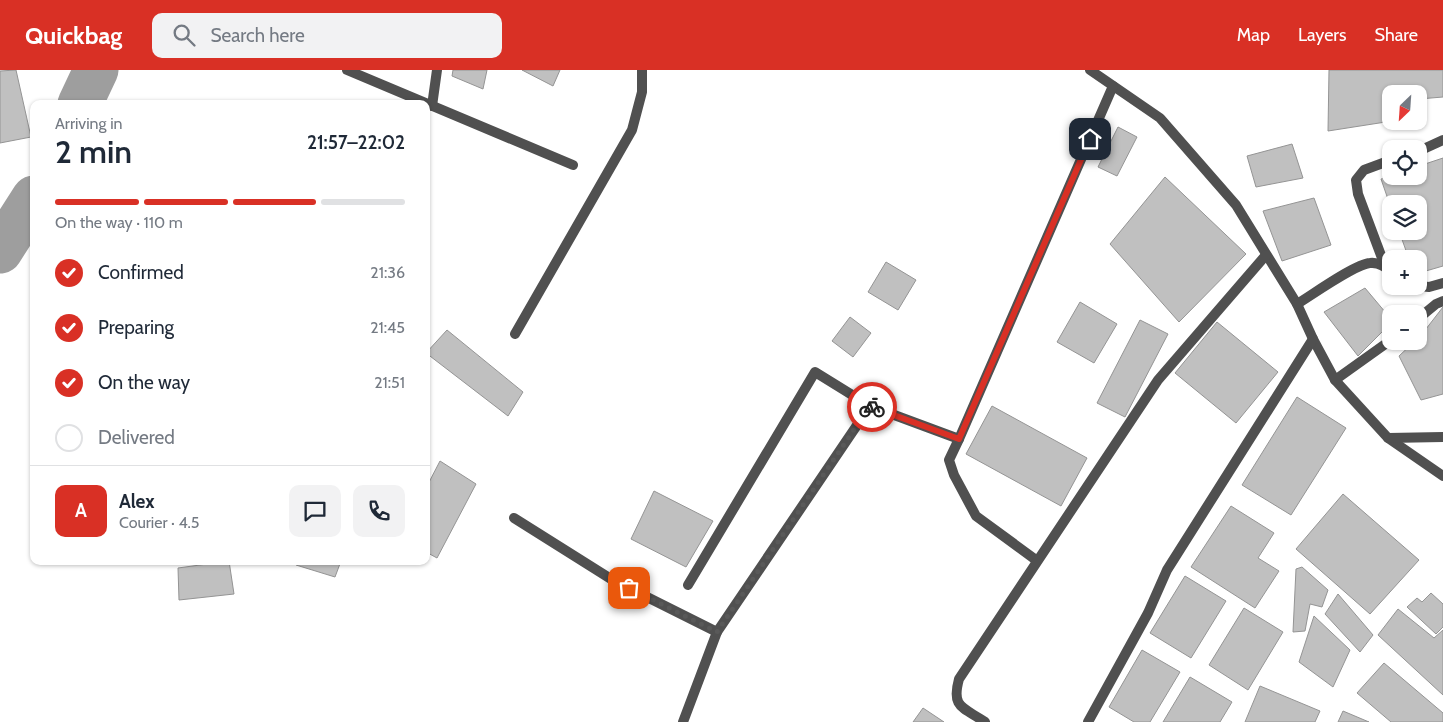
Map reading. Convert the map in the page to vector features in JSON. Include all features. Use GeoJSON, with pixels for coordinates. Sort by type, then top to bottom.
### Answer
{"type":"FeatureCollection","features":[{"type":"Feature","properties":{"kind":"street"},"geometry":{"type":"LineString","coordinates":[[347,70],[418,100]]}},
{"type":"Feature","properties":{"kind":"street"},"geometry":{"type":"LineString","coordinates":[[437,70],[432,106],[573,165]]}},
{"type":"Feature","properties":{"kind":"street"},"geometry":{"type":"LineString","coordinates":[[515,334],[632,130],[642,92],[642,70]]}},
{"type":"Feature","properties":{"kind":"street"},"geometry":{"type":"LineString","coordinates":[[1090,70],[1160,118],[1236,206],[1297,304],[1335,380],[1388,438],[1443,476]]}},
{"type":"Feature","properties":{"kind":"street"},"geometry":{"type":"LineString","coordinates":[[1036,560],[976,516],[954,475],[949,460],[1112,86]]}},
{"type":"Feature","properties":{"kind":"street"},"geometry":{"type":"LineString","coordinates":[[1427,147],[1443,140]]}},
{"type":"Feature","properties":{"kind":"street"},"geometry":{"type":"LineString","coordinates":[[1382,163],[1364,170],[1356,180],[1358,194],[1382,254]]}},
{"type":"Feature","properties":{"kind":"street"},"geometry":{"type":"LineString","coordinates":[[985,722],[957,702],[955,694],[959,679],[1036,560],[1158,380],[1266,255]]}},
{"type":"Feature","properties":{"kind":"street"},"geometry":{"type":"LineString","coordinates":[[1297,304],[1358,268],[1371,263],[1382,267]]}},
{"type":"Feature","properties":{"kind":"street"},"geometry":{"type":"LineString","coordinates":[[1427,288],[1443,283]]}},
{"type":"Feature","properties":{"kind":"street"},"geometry":{"type":"LineString","coordinates":[[1427,311],[1443,301]]}},
{"type":"Feature","properties":{"kind":"street"},"geometry":{"type":"LineString","coordinates":[[1088,722],[1148,613],[1167,570],[1313,339]]}},
{"type":"Feature","properties":{"kind":"street"},"geometry":{"type":"LineString","coordinates":[[1335,380],[1382,346]]}},
{"type":"Feature","properties":{"kind":"street"},"geometry":{"type":"LineString","coordinates":[[688,585],[815,372],[870,406],[959,439]]}},
{"type":"Feature","properties":{"kind":"street"},"geometry":{"type":"LineString","coordinates":[[683,722],[717,632],[870,406]]}},
{"type":"Feature","properties":{"kind":"street"},"geometry":{"type":"LineString","coordinates":[[1388,438],[1443,438]]}},
{"type":"Feature","properties":{"kind":"street"},"geometry":{"type":"LineString","coordinates":[[514,518],[611,580],[717,632]]}},
{"type":"Feature","properties":{"kind":"building"},"geometry":{"type":"Polygon","coordinates":[[[16,70],[30,137],[0,143],[0,71],[16,70]]]}},
{"type":"Feature","properties":{"kind":"building"},"geometry":{"type":"Polygon","coordinates":[[[453,70],[487,70],[483,89],[452,76],[453,70]]]}},
{"type":"Feature","properties":{"kind":"building"},"geometry":{"type":"Polygon","coordinates":[[[522,70],[560,70],[553,86],[522,70]]]}},
{"type":"Feature","properties":{"kind":"building"},"geometry":{"type":"Polygon","coordinates":[[[1329,70],[1443,70],[1443,97],[1428,98],[1428,85],[1382,85],[1382,123],[1328,131],[1329,70]]]}},
{"type":"Feature","properties":{"kind":"building"},"geometry":{"type":"Polygon","coordinates":[[[1118,127],[1137,137],[1117,176],[1098,167],[1118,127]]]}},
{"type":"Feature","properties":{"kind":"building"},"geometry":{"type":"Polygon","coordinates":[[[1292,144],[1303,178],[1256,187],[1247,156],[1292,144]]]}},
{"type":"Feature","properties":{"kind":"building"},"geometry":{"type":"Polygon","coordinates":[[[1443,158],[1443,266],[1427,271],[1427,250],[1406,250],[1402,240],[1427,240],[1427,195],[1387,195],[1383,185],[1427,185],[1427,163],[1443,158]]]}},
{"type":"Feature","properties":{"kind":"building"},"geometry":{"type":"Polygon","coordinates":[[[1165,177],[1246,254],[1179,322],[1110,244],[1165,177]]]}},
{"type":"Feature","properties":{"kind":"building"},"geometry":{"type":"Polygon","coordinates":[[[1314,198],[1331,245],[1282,261],[1263,211],[1314,198]]]}},
{"type":"Feature","properties":{"kind":"building"},"geometry":{"type":"Polygon","coordinates":[[[886,262],[916,280],[898,310],[868,292],[886,262]]]}},
{"type":"Feature","properties":{"kind":"building"},"geometry":{"type":"Polygon","coordinates":[[[1365,288],[1382,308],[1382,332],[1358,356],[1324,312],[1365,288]]]}},
{"type":"Feature","properties":{"kind":"building"},"geometry":{"type":"Polygon","coordinates":[[[1080,302],[1117,324],[1094,363],[1057,342],[1080,302]]]}},
{"type":"Feature","properties":{"kind":"building"},"geometry":{"type":"Polygon","coordinates":[[[1443,307],[1443,394],[1421,400],[1399,356],[1405,350],[1427,350],[1427,328],[1443,307]]]}},
{"type":"Feature","properties":{"kind":"building"},"geometry":{"type":"Polygon","coordinates":[[[850,317],[871,333],[853,357],[832,341],[850,317]]]}},
{"type":"Feature","properties":{"kind":"building"},"geometry":{"type":"Polygon","coordinates":[[[1140,320],[1168,334],[1125,417],[1097,403],[1140,320]]]}},
{"type":"Feature","properties":{"kind":"building"},"geometry":{"type":"Polygon","coordinates":[[[1217,322],[1278,372],[1236,423],[1175,373],[1217,322]]]}},
{"type":"Feature","properties":{"kind":"building"},"geometry":{"type":"Polygon","coordinates":[[[447,330],[523,392],[508,416],[430,356],[430,349],[447,330]]]}},
{"type":"Feature","properties":{"kind":"building"},"geometry":{"type":"Polygon","coordinates":[[[1297,397],[1346,428],[1291,515],[1242,485],[1297,397]]]}},
{"type":"Feature","properties":{"kind":"building"},"geometry":{"type":"Polygon","coordinates":[[[992,406],[1087,458],[1061,506],[966,454],[992,406]]]}},
{"type":"Feature","properties":{"kind":"building"},"geometry":{"type":"Polygon","coordinates":[[[440,461],[476,484],[437,558],[430,554],[430,480],[440,461]]]}},
{"type":"Feature","properties":{"kind":"building"},"geometry":{"type":"Polygon","coordinates":[[[654,491],[713,521],[686,567],[631,539],[654,491]]]}},
{"type":"Feature","properties":{"kind":"building"},"geometry":{"type":"Polygon","coordinates":[[[1343,494],[1419,560],[1370,614],[1296,549],[1343,494]]]}},
{"type":"Feature","properties":{"kind":"building"},"geometry":{"type":"Polygon","coordinates":[[[1231,506],[1274,533],[1258,558],[1279,571],[1255,608],[1191,567],[1231,506]]]}},
{"type":"Feature","properties":{"kind":"building"},"geometry":{"type":"Polygon","coordinates":[[[200,565],[230,565],[234,594],[179,600],[178,568],[200,565]]]}},
{"type":"Feature","properties":{"kind":"building"},"geometry":{"type":"Polygon","coordinates":[[[296,565],[340,565],[335,577],[296,565]]]}},
{"type":"Feature","properties":{"kind":"building"},"geometry":{"type":"Polygon","coordinates":[[[1302,567],[1328,590],[1322,607],[1310,604],[1305,631],[1293,632],[1296,569],[1302,567]]]}},
{"type":"Feature","properties":{"kind":"building"},"geometry":{"type":"Polygon","coordinates":[[[1185,576],[1226,601],[1191,658],[1150,633],[1185,576]]]}},
{"type":"Feature","properties":{"kind":"building"},"geometry":{"type":"Polygon","coordinates":[[[1431,593],[1443,604],[1443,627],[1436,634],[1407,607],[1417,598],[1422,602],[1431,593]]]}},
{"type":"Feature","properties":{"kind":"building"},"geometry":{"type":"Polygon","coordinates":[[[1338,594],[1373,635],[1360,652],[1325,614],[1338,594]]]}},
{"type":"Feature","properties":{"kind":"building"},"geometry":{"type":"Polygon","coordinates":[[[1244,608],[1283,632],[1248,690],[1209,665],[1244,608]]]}},
{"type":"Feature","properties":{"kind":"building"},"geometry":{"type":"Polygon","coordinates":[[[1398,609],[1434,638],[1443,630],[1443,695],[1378,635],[1398,609]]]}},
{"type":"Feature","properties":{"kind":"building"},"geometry":{"type":"Polygon","coordinates":[[[1314,616],[1350,650],[1333,687],[1299,662],[1314,616]]]}},
{"type":"Feature","properties":{"kind":"building"},"geometry":{"type":"Polygon","coordinates":[[[1142,650],[1180,672],[1150,722],[1134,722],[1109,707],[1142,650]]]}},
{"type":"Feature","properties":{"kind":"building"},"geometry":{"type":"Polygon","coordinates":[[[1384,663],[1443,713],[1443,722],[1391,722],[1357,693],[1384,663]]]}},
{"type":"Feature","properties":{"kind":"building"},"geometry":{"type":"Polygon","coordinates":[[[1190,677],[1232,702],[1220,722],[1163,722],[1190,677]]]}},
{"type":"Feature","properties":{"kind":"building"},"geometry":{"type":"Polygon","coordinates":[[[1260,686],[1320,711],[1315,722],[1245,722],[1260,686]]]}},
{"type":"Feature","properties":{"kind":"building"},"geometry":{"type":"Polygon","coordinates":[[[923,708],[944,722],[913,722],[923,708]]]}},
{"type":"Feature","properties":{"kind":"building"},"geometry":{"type":"Polygon","coordinates":[[[1343,711],[1369,722],[1338,722],[1343,711]]]}},
{"type":"Feature","properties":{"kind":"waterway"},"geometry":{"type":"LineString","coordinates":[[82,100],[96,70]]}},
{"type":"Feature","properties":{"kind":"waterway"},"geometry":{"type":"LineString","coordinates":[[0,251],[30,204]]}},
{"type":"Feature","properties":{"kind":"way so far"},"geometry":{"type":"LineString","coordinates":[[629,588],[717,632],[870,406],[872,407]]}},
{"type":"Feature","properties":{"kind":"route"},"geometry":{"type":"LineString","coordinates":[[872,407],[959,439],[1090,139]]}}]}
